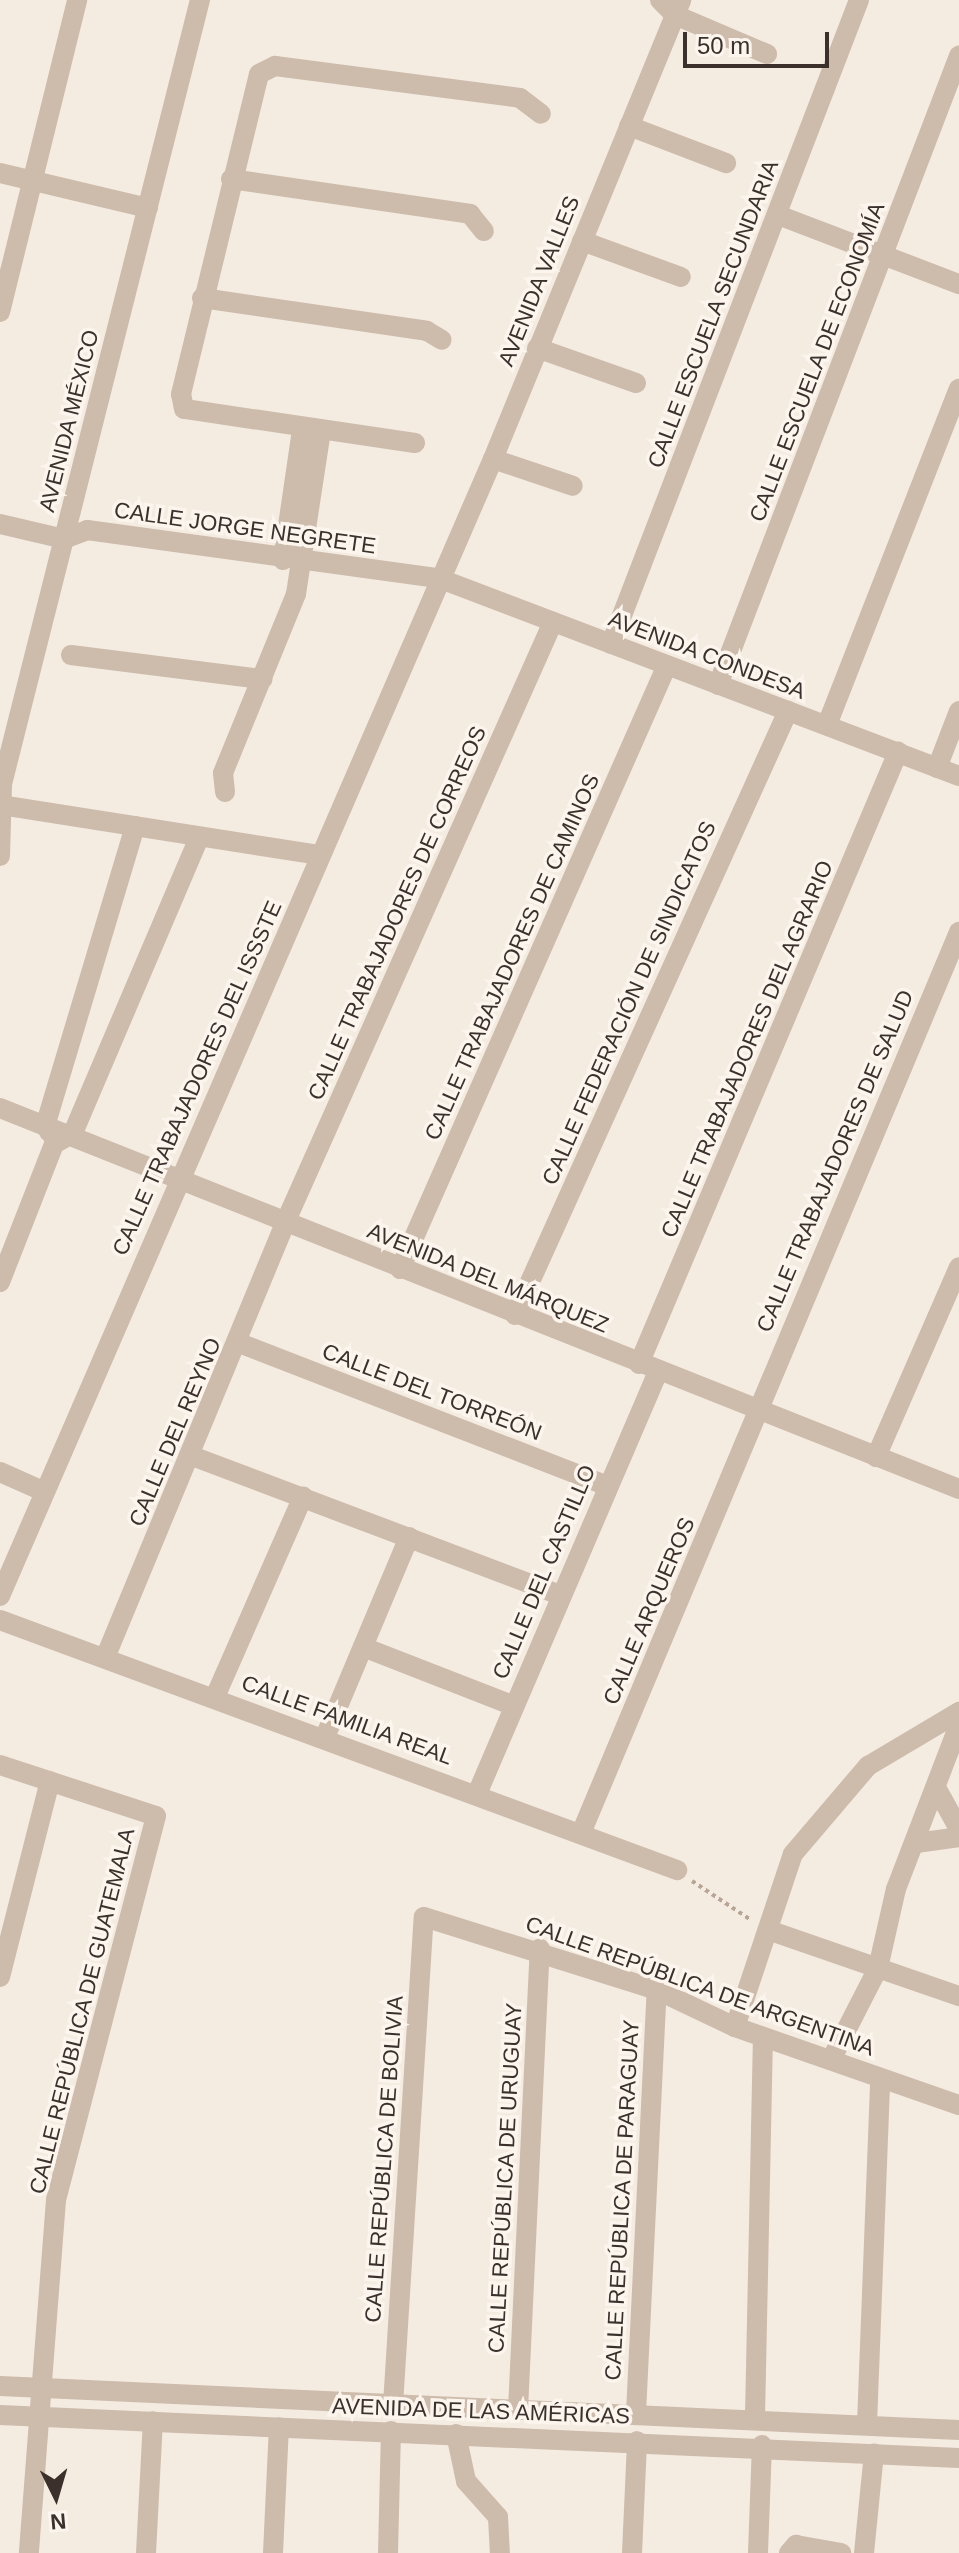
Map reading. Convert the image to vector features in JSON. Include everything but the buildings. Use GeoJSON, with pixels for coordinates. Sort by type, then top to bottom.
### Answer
{"type":"FeatureCollection","features":[{"type":"Feature","properties":{"kind":"street"},"geometry":{"type":"LineString","coordinates":[[0,312],[77,0]]}},
{"type":"Feature","properties":{"kind":"street","name":"AVENIDA MÉXICO"},"geometry":{"type":"LineString","coordinates":[[0,856],[1,805],[64,539],[200,0]]}},
{"type":"Feature","properties":{"kind":"street"},"geometry":{"type":"LineString","coordinates":[[660,0],[767,54]]}},
{"type":"Feature","properties":{"kind":"street","name":"CALLE ESCUELA SECUNDARIA"},"geometry":{"type":"LineString","coordinates":[[611,644],[859,0]]}},
{"type":"Feature","properties":{"kind":"street","name":"AVENIDA VALLES"},"geometry":{"type":"LineString","coordinates":[[438,578],[493,459],[678,8]]}},
{"type":"Feature","properties":{"kind":"street","name":"CALLE ESCUELA DE ECONOMÍA"},"geometry":{"type":"LineString","coordinates":[[718,685],[959,56]]}},
{"type":"Feature","properties":{"kind":"street"},"geometry":{"type":"LineString","coordinates":[[415,443],[184,409],[181,394],[202,298],[259,74],[275,66],[520,98],[541,114]]}},
{"type":"Feature","properties":{"kind":"street"},"geometry":{"type":"LineString","coordinates":[[629,126],[726,163]]}},
{"type":"Feature","properties":{"kind":"street"},"geometry":{"type":"LineString","coordinates":[[0,173],[148,208]]}},
{"type":"Feature","properties":{"kind":"street"},"geometry":{"type":"LineString","coordinates":[[231,179],[470,214],[484,231]]}},
{"type":"Feature","properties":{"kind":"street"},"geometry":{"type":"LineString","coordinates":[[778,215],[959,284]]}},
{"type":"Feature","properties":{"kind":"street"},"geometry":{"type":"LineString","coordinates":[[582,241],[681,277]]}},
{"type":"Feature","properties":{"kind":"street"},"geometry":{"type":"LineString","coordinates":[[202,298],[427,331],[442,340]]}},
{"type":"Feature","properties":{"kind":"street"},"geometry":{"type":"LineString","coordinates":[[537,348],[636,383]]}},
{"type":"Feature","properties":{"kind":"street"},"geometry":{"type":"LineString","coordinates":[[827,725],[959,389]]}},
{"type":"Feature","properties":{"kind":"street"},"geometry":{"type":"LineString","coordinates":[[225,792],[223,773],[262,679],[292,561],[311,430]]}},
{"type":"Feature","properties":{"kind":"street"},"geometry":{"type":"LineString","coordinates":[[493,459],[573,486]]}},
{"type":"Feature","properties":{"kind":"street","name":"CALLE JORGE NEGRETE"},"geometry":{"type":"LineString","coordinates":[[0,524],[64,539],[87,530],[292,561],[438,578]]}},
{"type":"Feature","properties":{"kind":"street","name":"AVENIDA CONDESA"},"geometry":{"type":"LineString","coordinates":[[438,578],[959,776]]}},
{"type":"Feature","properties":{"kind":"street","name":"CALLE TRABAJADORES DEL ISSSTE"},"geometry":{"type":"LineString","coordinates":[[0,1596],[438,578]]}},
{"type":"Feature","properties":{"kind":"street","name":"CALLE TRABAJADORES DE CORREOS"},"geometry":{"type":"LineString","coordinates":[[285,1223],[553,622]]}},
{"type":"Feature","properties":{"kind":"street"},"geometry":{"type":"LineString","coordinates":[[71,655],[262,679]]}},
{"type":"Feature","properties":{"kind":"street","name":"CALLE TRABAJADORES DE CAMINOS"},"geometry":{"type":"LineString","coordinates":[[400,1269],[667,665]]}},
{"type":"Feature","properties":{"kind":"street","name":"CALLE FEDERACIÓN DE SINDICATOS"},"geometry":{"type":"LineString","coordinates":[[515,1315],[788,711]]}},
{"type":"Feature","properties":{"kind":"street"},"geometry":{"type":"LineString","coordinates":[[937,768],[959,711]]}},
{"type":"Feature","properties":{"kind":"street","name":"CALLE TRABAJADORES DEL AGRARIO"},"geometry":{"type":"LineString","coordinates":[[648,1367],[898,752]]}},
{"type":"Feature","properties":{"kind":"street"},"geometry":{"type":"LineString","coordinates":[[1,805],[320,855]]}},
{"type":"Feature","properties":{"kind":"street"},"geometry":{"type":"LineString","coordinates":[[54,1144],[46,1123],[135,826]]}},
{"type":"Feature","properties":{"kind":"street"},"geometry":{"type":"LineString","coordinates":[[0,1282],[54,1144],[73,1133],[199,837]]}},
{"type":"Feature","properties":{"kind":"street","name":"CALLE TRABAJADORES DE SALUD"},"geometry":{"type":"LineString","coordinates":[[760,1410],[959,932]]}},
{"type":"Feature","properties":{"kind":"street","name":"AVENIDA DEL MÁRQUEZ"},"geometry":{"type":"LineString","coordinates":[[0,1108],[73,1133],[285,1223],[959,1489]]}},
{"type":"Feature","properties":{"kind":"street","name":"CALLE DEL REYNO"},"geometry":{"type":"LineString","coordinates":[[105,1658],[239,1343],[285,1223]]}},
{"type":"Feature","properties":{"kind":"street"},"geometry":{"type":"LineString","coordinates":[[876,1457],[959,1267]]}},
{"type":"Feature","properties":{"kind":"street","name":"CALLE DEL TORREÓN"},"geometry":{"type":"LineString","coordinates":[[239,1343],[607,1486]]}},
{"type":"Feature","properties":{"kind":"street","name":"CALLE DEL CASTILLO"},"geometry":{"type":"LineString","coordinates":[[477,1794],[607,1486],[648,1367]]}},
{"type":"Feature","properties":{"kind":"street","name":"CALLE ARQUEROS"},"geometry":{"type":"LineString","coordinates":[[582,1831],[760,1410]]}},
{"type":"Feature","properties":{"kind":"street"},"geometry":{"type":"LineString","coordinates":[[192,1456],[560,1595]]}},
{"type":"Feature","properties":{"kind":"street"},"geometry":{"type":"LineString","coordinates":[[0,1472],[45,1492]]}},
{"type":"Feature","properties":{"kind":"street"},"geometry":{"type":"LineString","coordinates":[[215,1697],[303,1497]]}},
{"type":"Feature","properties":{"kind":"street"},"geometry":{"type":"LineString","coordinates":[[325,1737],[409,1537]]}},
{"type":"Feature","properties":{"kind":"street","name":"CALLE FAMILIA REAL"},"geometry":{"type":"LineString","coordinates":[[0,1620],[582,1831],[677,1870]]}},
{"type":"Feature","properties":{"kind":"street"},"geometry":{"type":"LineString","coordinates":[[363,1647],[512,1705]]}},
{"type":"Feature","properties":{"kind":"street"},"geometry":{"type":"LineString","coordinates":[[735,2027],[771,1931],[793,1854],[822,1813],[915,1731],[959,1712]]}},
{"type":"Feature","properties":{"kind":"street"},"geometry":{"type":"LineString","coordinates":[[831,2060],[878,1968],[896,1889],[938,1791],[959,1725]]}},
{"type":"Feature","properties":{"kind":"street"},"geometry":{"type":"LineString","coordinates":[[0,1765],[50,1781],[0,1977]]}},
{"type":"Feature","properties":{"kind":"street","name":"CALLE REPÚBLICA DE GUATEMALA"},"geometry":{"type":"LineString","coordinates":[[29,2553],[56,2200],[156,1816],[50,1781]]}},
{"type":"Feature","properties":{"kind":"street"},"geometry":{"type":"LineString","coordinates":[[938,1791],[959,1829]]}},
{"type":"Feature","properties":{"kind":"street"},"geometry":{"type":"LineString","coordinates":[[916,1843],[959,1837]]}},
{"type":"Feature","properties":{"kind":"street","name":"CALLE REPÚBLICA DE ARGENTINA"},"geometry":{"type":"LineString","coordinates":[[424,1917],[540,1949],[657,1990],[735,2027],[959,2105]]}},
{"type":"Feature","properties":{"kind":"street","name":"CALLE REPÚBLICA DE BOLIVIA"},"geometry":{"type":"LineString","coordinates":[[393,2405],[424,1917]]}},
{"type":"Feature","properties":{"kind":"street"},"geometry":{"type":"LineString","coordinates":[[771,1931],[959,1996]]}},
{"type":"Feature","properties":{"kind":"street","name":"CALLE REPÚBLICA DE URUGUAY"},"geometry":{"type":"LineString","coordinates":[[518,2410],[540,1949]]}},
{"type":"Feature","properties":{"kind":"street","name":"CALLE REPÚBLICA DE PARAGUAY"},"geometry":{"type":"LineString","coordinates":[[636,2413],[657,1990]]}},
{"type":"Feature","properties":{"kind":"street"},"geometry":{"type":"LineString","coordinates":[[755,2417],[763,2037]]}},
{"type":"Feature","properties":{"kind":"street"},"geometry":{"type":"LineString","coordinates":[[867,2424],[880,2078]]}},
{"type":"Feature","properties":{"kind":"street","name":"AVENIDA DE LAS AMÉRICAS"},"geometry":{"type":"LineString","coordinates":[[0,2386],[393,2405],[755,2417],[959,2430]]}},
{"type":"Feature","properties":{"kind":"street","name":"AVENIDA DE LAS AMÉRICAS"},"geometry":{"type":"LineString","coordinates":[[0,2415],[762,2445],[959,2458]]}},
{"type":"Feature","properties":{"kind":"street"},"geometry":{"type":"LineString","coordinates":[[146,2553],[153,2421]]}},
{"type":"Feature","properties":{"kind":"street"},"geometry":{"type":"LineString","coordinates":[[273,2553],[279,2427]]}},
{"type":"Feature","properties":{"kind":"street"},"geometry":{"type":"LineString","coordinates":[[388,2553],[391,2431]]}},
{"type":"Feature","properties":{"kind":"street"},"geometry":{"type":"LineString","coordinates":[[456,2434],[466,2481],[498,2517],[500,2553]]}},
{"type":"Feature","properties":{"kind":"street"},"geometry":{"type":"LineString","coordinates":[[632,2553],[637,2441]]}},
{"type":"Feature","properties":{"kind":"street"},"geometry":{"type":"LineString","coordinates":[[758,2553],[762,2445]]}},
{"type":"Feature","properties":{"kind":"street"},"geometry":{"type":"LineString","coordinates":[[864,2553],[874,2453]]}},
{"type":"Feature","properties":{"kind":"street"},"geometry":{"type":"LineString","coordinates":[[789,2553],[796,2545],[841,2553]]}},
{"type":"Feature","properties":{"kind":"path"},"geometry":{"type":"LineString","coordinates":[[677,1870],[771,1931]]}}]}
